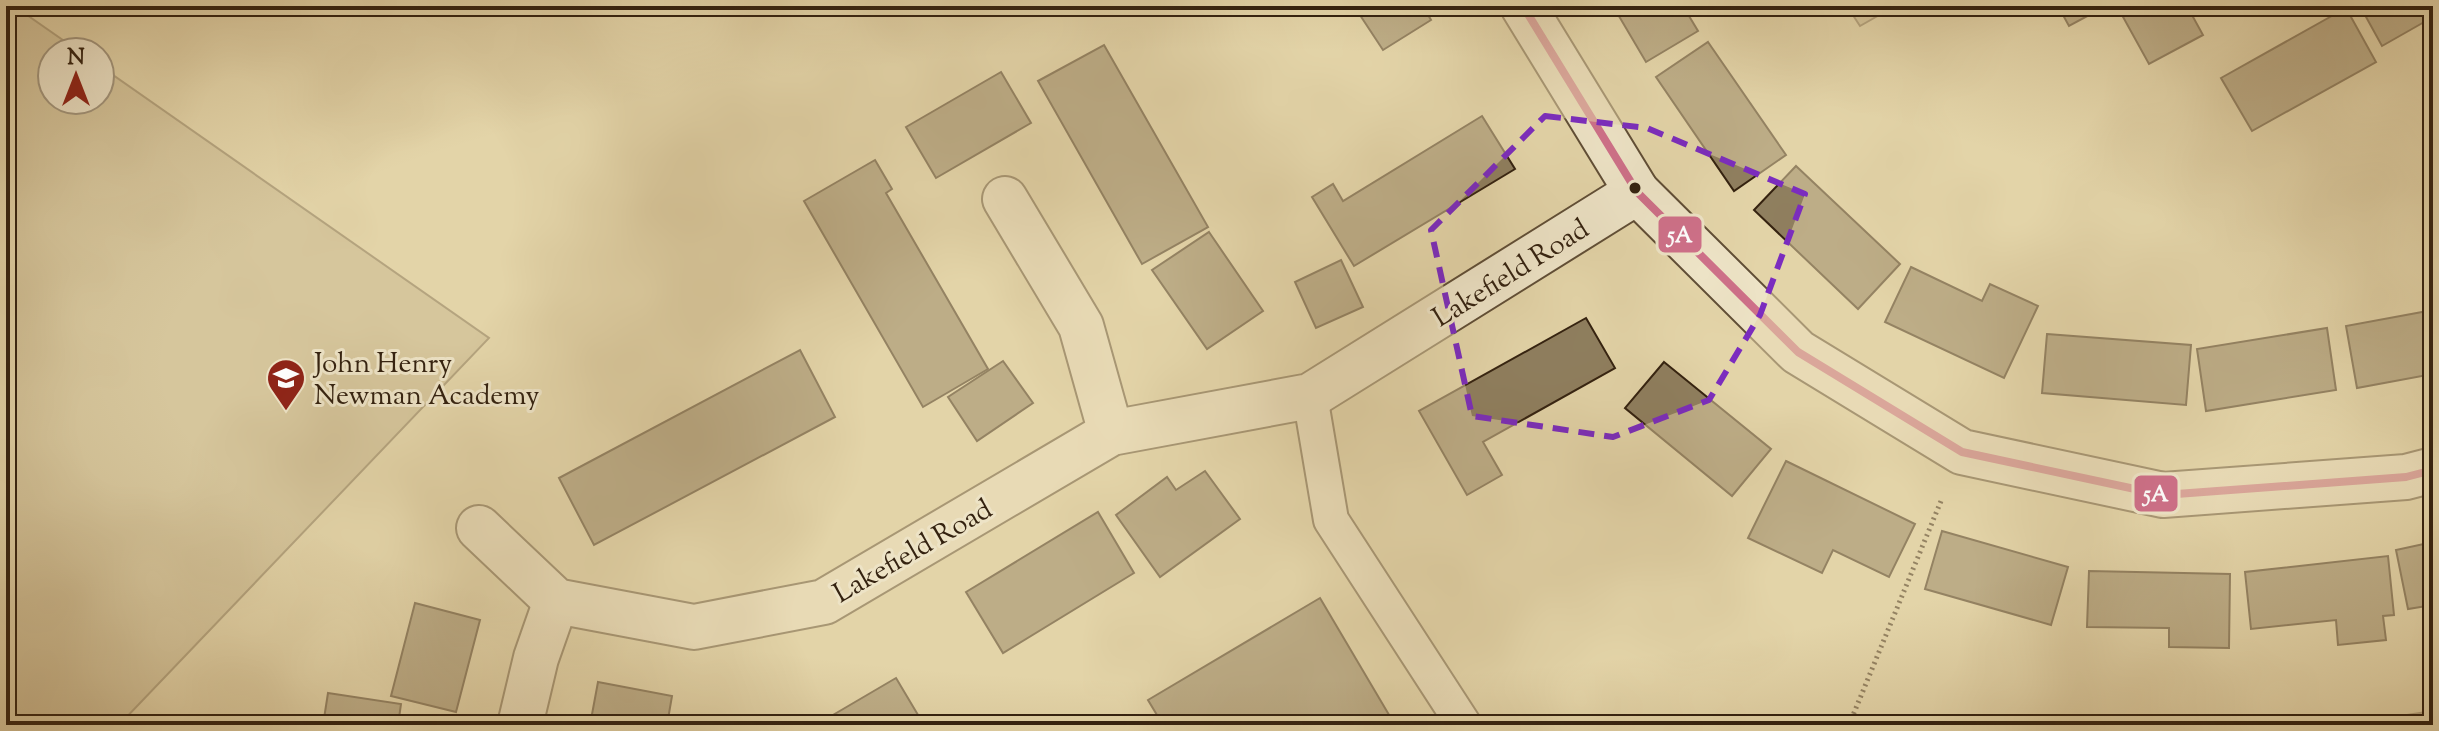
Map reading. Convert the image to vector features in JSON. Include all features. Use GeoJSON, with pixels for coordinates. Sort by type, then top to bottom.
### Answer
{"type":"FeatureCollection","features":[{"type":"Feature","properties":{"kind":"street"},"geometry":{"type":"LineString","coordinates":[[1523,6],[1637,192],[1798,352],[1962,452],[2163,495],[2406,477],[2433,470]]}},
{"type":"Feature","properties":{"kind":"street","name":"Lakefield Road"},"geometry":{"type":"LineString","coordinates":[[556,601],[694,627],[824,602],[1111,433],[1310,396],[1637,192]]}},
{"type":"Feature","properties":{"kind":"street"},"geometry":{"type":"LineString","coordinates":[[1005,199],[1081,326],[1111,433]]}},
{"type":"Feature","properties":{"kind":"street"},"geometry":{"type":"LineString","coordinates":[[479,528],[556,601],[536,658],[520,725]]}},
{"type":"Feature","properties":{"kind":"lane"},"geometry":{"type":"LineString","coordinates":[[1310,396],[1331,520],[1464,725]]}},
{"type":"Feature","properties":{"kind":"path"},"geometry":{"type":"LineString","coordinates":[[1849,725],[1962,452]]}},
{"type":"Feature","properties":{"kind":"highlighted area"},"geometry":{"type":"Polygon","coordinates":[[[1545,116],[1647,128],[1805,194],[1760,315],[1709,400],[1613,437],[1472,416],[1431,230],[1545,116]]]}},
{"type":"Feature","properties":{"kind":"shaded area"},"geometry":{"type":"Polygon","coordinates":[[[6,6],[14,6],[57,36],[36,36],[36,116],[116,116],[116,77],[489,338],[119,725],[6,725],[6,6]]]}},
{"type":"Feature","properties":{"kind":"shaded area"},"geometry":{"type":"Polygon","coordinates":[[[1847,6],[1895,6],[1860,26],[1847,6]]]}},
{"type":"Feature","properties":{"kind":"shaded area"},"geometry":{"type":"Polygon","coordinates":[[[2433,711],[2433,725],[2343,725],[2433,711]]]}},
{"type":"Feature","properties":{"kind":"building"},"geometry":{"type":"Polygon","coordinates":[[[1354,6],[1423,6],[1431,20],[1383,50],[1354,6]]]}},
{"type":"Feature","properties":{"kind":"building"},"geometry":{"type":"Polygon","coordinates":[[[1613,6],[1683,6],[1698,31],[1646,62],[1613,6]]]}},
{"type":"Feature","properties":{"kind":"building"},"geometry":{"type":"Polygon","coordinates":[[[2058,6],[2106,6],[2069,26],[2058,6]]]}},
{"type":"Feature","properties":{"kind":"building"},"geometry":{"type":"Polygon","coordinates":[[[2117,6],[2187,6],[2203,35],[2149,64],[2117,6]]]}},
{"type":"Feature","properties":{"kind":"building"},"geometry":{"type":"Polygon","coordinates":[[[2360,6],[2433,6],[2433,17],[2382,46],[2360,6]]]}},
{"type":"Feature","properties":{"kind":"building"},"geometry":{"type":"Polygon","coordinates":[[[2346,8],[2376,62],[2252,131],[2221,78],[2346,8]]]}},
{"type":"Feature","properties":{"kind":"building"},"geometry":{"type":"Polygon","coordinates":[[[1708,42],[1786,155],[1734,191],[1656,77],[1708,42]]]}},
{"type":"Feature","properties":{"kind":"building"},"geometry":{"type":"Polygon","coordinates":[[[1104,45],[1208,227],[1142,264],[1038,81],[1104,45]]]}},
{"type":"Feature","properties":{"kind":"building"},"geometry":{"type":"Polygon","coordinates":[[[1001,72],[1031,123],[936,178],[906,127],[1001,72]]]}},
{"type":"Feature","properties":{"kind":"building"},"geometry":{"type":"Polygon","coordinates":[[[1482,116],[1515,169],[1354,266],[1312,197],[1333,184],[1343,201],[1482,116]]]}},
{"type":"Feature","properties":{"kind":"building"},"geometry":{"type":"Polygon","coordinates":[[[875,160],[892,189],[886,193],[988,369],[923,407],[804,201],[875,160]]]}},
{"type":"Feature","properties":{"kind":"building"},"geometry":{"type":"Polygon","coordinates":[[[1796,166],[1900,264],[1858,309],[1754,210],[1796,166]]]}},
{"type":"Feature","properties":{"kind":"building"},"geometry":{"type":"Polygon","coordinates":[[[1209,232],[1263,311],[1207,349],[1152,270],[1209,232]]]}},
{"type":"Feature","properties":{"kind":"building"},"geometry":{"type":"Polygon","coordinates":[[[1341,260],[1363,307],[1316,328],[1295,282],[1341,260]]]}},
{"type":"Feature","properties":{"kind":"building"},"geometry":{"type":"Polygon","coordinates":[[[1911,267],[1982,301],[1990,284],[2038,306],[2004,378],[1885,322],[1911,267]]]}},
{"type":"Feature","properties":{"kind":"building"},"geometry":{"type":"Polygon","coordinates":[[[2433,310],[2433,374],[2357,388],[2346,326],[2433,310]]]}},
{"type":"Feature","properties":{"kind":"building"},"geometry":{"type":"Polygon","coordinates":[[[1586,318],[1615,368],[1483,442],[1502,475],[1467,495],[1419,411],[1586,318]]]}},
{"type":"Feature","properties":{"kind":"building"},"geometry":{"type":"Polygon","coordinates":[[[2327,328],[2336,390],[2206,411],[2197,349],[2327,328]]]}},
{"type":"Feature","properties":{"kind":"building"},"geometry":{"type":"Polygon","coordinates":[[[2047,334],[2191,345],[2186,405],[2042,393],[2047,334]]]}},
{"type":"Feature","properties":{"kind":"building"},"geometry":{"type":"Polygon","coordinates":[[[800,350],[835,417],[594,545],[559,478],[800,350]]]}},
{"type":"Feature","properties":{"kind":"building"},"geometry":{"type":"Polygon","coordinates":[[[1003,361],[1033,403],[977,441],[948,397],[1003,361]]]}},
{"type":"Feature","properties":{"kind":"building"},"geometry":{"type":"Polygon","coordinates":[[[1664,362],[1771,449],[1732,496],[1625,408],[1664,362]]]}},
{"type":"Feature","properties":{"kind":"building"},"geometry":{"type":"Polygon","coordinates":[[[1786,461],[1915,524],[1889,577],[1833,550],[1822,573],[1748,538],[1786,461]]]}},
{"type":"Feature","properties":{"kind":"building"},"geometry":{"type":"Polygon","coordinates":[[[1205,471],[1240,519],[1160,577],[1116,515],[1167,477],[1176,490],[1205,471]]]}},
{"type":"Feature","properties":{"kind":"building"},"geometry":{"type":"Polygon","coordinates":[[[1098,512],[1134,573],[1003,653],[966,592],[1098,512]]]}},
{"type":"Feature","properties":{"kind":"building"},"geometry":{"type":"Polygon","coordinates":[[[1942,531],[2068,567],[2051,625],[1925,589],[1942,531]]]}},
{"type":"Feature","properties":{"kind":"building"},"geometry":{"type":"Polygon","coordinates":[[[2433,542],[2433,605],[2408,609],[2396,550],[2433,542]]]}},
{"type":"Feature","properties":{"kind":"building"},"geometry":{"type":"Polygon","coordinates":[[[2388,556],[2394,615],[2383,616],[2386,640],[2338,645],[2336,620],[2251,629],[2245,572],[2388,556]]]}},
{"type":"Feature","properties":{"kind":"building"},"geometry":{"type":"Polygon","coordinates":[[[2089,571],[2230,574],[2229,648],[2169,647],[2169,628],[2087,627],[2089,571]]]}},
{"type":"Feature","properties":{"kind":"building"},"geometry":{"type":"Polygon","coordinates":[[[1320,598],[1395,725],[1163,725],[1148,700],[1320,598]]]}},
{"type":"Feature","properties":{"kind":"building"},"geometry":{"type":"Polygon","coordinates":[[[415,603],[480,620],[456,712],[391,696],[415,603]]]}},
{"type":"Feature","properties":{"kind":"building"},"geometry":{"type":"Polygon","coordinates":[[[896,678],[924,725],[823,725],[821,722],[896,678]]]}},
{"type":"Feature","properties":{"kind":"building"},"geometry":{"type":"Polygon","coordinates":[[[598,682],[672,696],[667,725],[590,725],[598,682]]]}},
{"type":"Feature","properties":{"kind":"building"},"geometry":{"type":"Polygon","coordinates":[[[328,693],[401,704],[398,725],[323,725],[328,693]]]}},
{"type":"Feature","properties":{"kind":"transit line","name":"5A"},"geometry":{"type":"LineString","coordinates":[[1523,6],[1637,192],[1798,352],[1962,452],[2163,495],[2406,477],[2433,470]]}},
{"type":"Feature","properties":{"kind":"place","name":"John Henry Newman Academy"},"geometry":{"type":"Point","coordinates":[286,412]}}]}
